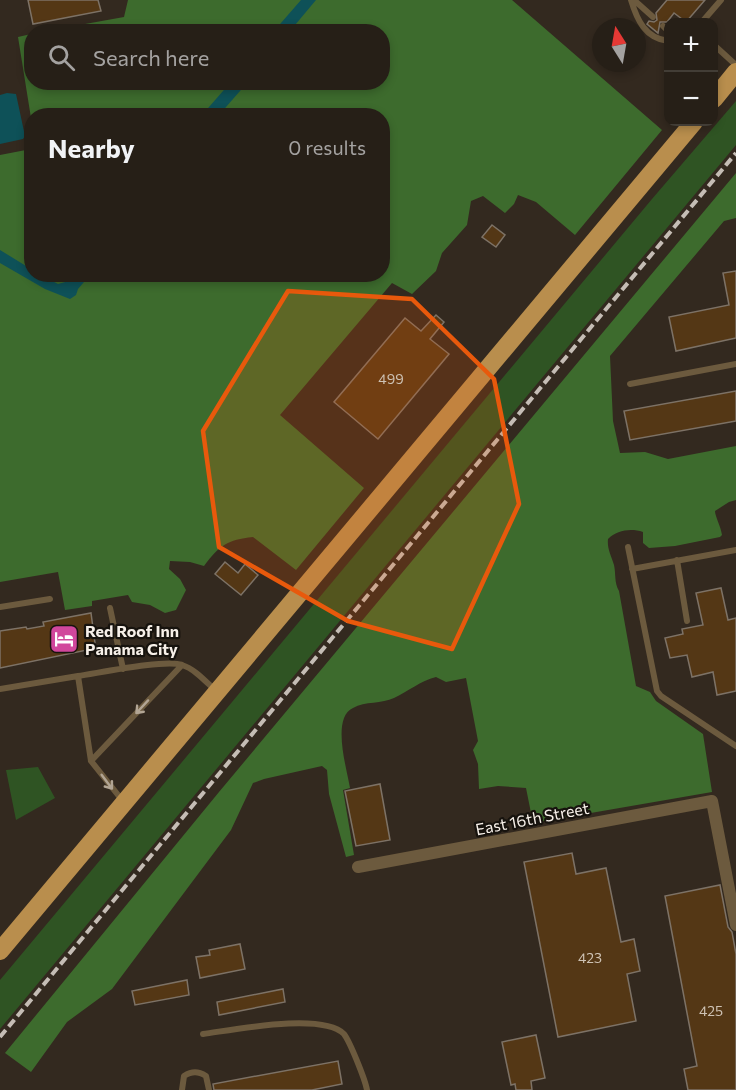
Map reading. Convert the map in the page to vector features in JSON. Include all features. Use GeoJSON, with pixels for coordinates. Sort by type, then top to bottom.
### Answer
{"type":"FeatureCollection","features":[{"type":"Feature","properties":{"kind":"highway"},"geometry":{"type":"LineString","coordinates":[[718,94],[736,72]]}},
{"type":"Feature","properties":{"kind":"highway"},"geometry":{"type":"LineString","coordinates":[[0,951],[691,126]]}},
{"type":"Feature","properties":{"kind":"street","name":"East 16th Street"},"geometry":{"type":"LineString","coordinates":[[358,867],[712,801],[736,925]]}},
{"type":"Feature","properties":{"kind":"lane"},"geometry":{"type":"LineString","coordinates":[[633,0],[653,17]]}},
{"type":"Feature","properties":{"kind":"lane"},"geometry":{"type":"LineString","coordinates":[[633,0],[638,22],[658,40],[664,41]]}},
{"type":"Feature","properties":{"kind":"lane"},"geometry":{"type":"LineString","coordinates":[[705,18],[721,0]]}},
{"type":"Feature","properties":{"kind":"lane"},"geometry":{"type":"LineString","coordinates":[[718,49],[736,65]]}},
{"type":"Feature","properties":{"kind":"lane"},"geometry":{"type":"LineString","coordinates":[[630,384],[736,364]]}},
{"type":"Feature","properties":{"kind":"lane"},"geometry":{"type":"LineString","coordinates":[[628,548],[657,691],[661,696],[736,746]]}},
{"type":"Feature","properties":{"kind":"lane"},"geometry":{"type":"LineString","coordinates":[[632,569],[736,549]]}},
{"type":"Feature","properties":{"kind":"lane"},"geometry":{"type":"LineString","coordinates":[[677,560],[687,621]]}},
{"type":"Feature","properties":{"kind":"lane"},"geometry":{"type":"LineString","coordinates":[[0,608],[50,599]]}},
{"type":"Feature","properties":{"kind":"lane"},"geometry":{"type":"LineString","coordinates":[[110,608],[123,669]]}},
{"type":"Feature","properties":{"kind":"lane"},"geometry":{"type":"LineString","coordinates":[[0,689],[160,664],[182,665],[201,677],[216,692]]}},
{"type":"Feature","properties":{"kind":"lane"},"geometry":{"type":"LineString","coordinates":[[92,761],[182,665]]}},
{"type":"Feature","properties":{"kind":"lane"},"geometry":{"type":"LineString","coordinates":[[78,676],[92,761],[124,803]]}},
{"type":"Feature","properties":{"kind":"lane"},"geometry":{"type":"LineString","coordinates":[[202,1034],[303,1022],[330,1025],[344,1035],[367,1090]]}},
{"type":"Feature","properties":{"kind":"lane"},"geometry":{"type":"LineString","coordinates":[[182,1090],[184,1076],[190,1072],[200,1072],[206,1076],[209,1090]]}},
{"type":"Feature","properties":{"kind":"highlighted area"},"geometry":{"type":"Polygon","coordinates":[[[288,291],[412,299],[494,379],[519,504],[452,649],[348,621],[219,547],[203,431],[288,291]]]}},
{"type":"Feature","properties":{"kind":"green space"},"geometry":{"type":"Polygon","coordinates":[[[128,0],[512,0],[592,69],[592,72],[595,72],[662,130],[575,235],[536,202],[518,195],[514,204],[505,213],[483,196],[471,201],[467,225],[442,253],[436,271],[412,294],[392,283],[280,415],[364,488],[296,570],[253,537],[230,542],[215,553],[204,566],[190,562],[170,561],[169,569],[180,579],[186,590],[176,610],[165,613],[150,605],[132,602],[128,595],[92,601],[92,606],[65,610],[58,572],[0,582],[0,155],[24,150],[24,282],[390,282],[390,108],[29,108],[27,90],[390,90],[390,24],[85,24],[124,17],[128,0]]]}},
{"type":"Feature","properties":{"kind":"green space"},"geometry":{"type":"Polygon","coordinates":[[[24,36],[24,74],[18,37],[24,36]]]}},
{"type":"Feature","properties":{"kind":"green space"},"geometry":{"type":"Polygon","coordinates":[[[736,101],[736,145],[0,1029],[0,980],[652,199],[715,126],[718,126],[718,122],[736,101]]]}},
{"type":"Feature","properties":{"kind":"green space"},"geometry":{"type":"Polygon","coordinates":[[[736,173],[736,218],[724,221],[610,356],[613,421],[620,453],[645,452],[668,459],[736,446],[736,500],[715,511],[722,535],[720,537],[675,546],[649,548],[643,543],[643,532],[629,530],[608,539],[636,686],[650,692],[656,701],[703,734],[712,792],[533,823],[526,788],[498,786],[479,789],[478,764],[473,750],[478,741],[466,678],[446,682],[436,677],[430,679],[394,698],[358,706],[346,714],[343,722],[342,745],[350,788],[343,790],[354,855],[346,857],[329,794],[327,770],[322,766],[253,783],[231,830],[112,989],[67,1022],[31,1072],[5,1053],[219,792],[736,173]]]}},
{"type":"Feature","properties":{"kind":"green space"},"geometry":{"type":"Polygon","coordinates":[[[38,767],[55,798],[16,820],[6,770],[38,767]]]}},
{"type":"Feature","properties":{"kind":"water"},"geometry":{"type":"Polygon","coordinates":[[[301,0],[316,0],[296,24],[280,24],[301,0]]]}},
{"type":"Feature","properties":{"kind":"water"},"geometry":{"type":"Polygon","coordinates":[[[224,90],[241,90],[225,108],[208,108],[224,90]]]}},
{"type":"Feature","properties":{"kind":"water"},"geometry":{"type":"Polygon","coordinates":[[[16,94],[24,131],[23,139],[0,144],[0,95],[16,94]]]}},
{"type":"Feature","properties":{"kind":"water"},"geometry":{"type":"Polygon","coordinates":[[[0,250],[24,265],[24,277],[0,263],[0,250]]]}},
{"type":"Feature","properties":{"kind":"water"},"geometry":{"type":"Polygon","coordinates":[[[33,282],[58,284],[84,282],[76,295],[70,299],[33,282]]]}},
{"type":"Feature","properties":{"kind":"building"},"geometry":{"type":"Polygon","coordinates":[[[28,0],[98,0],[101,11],[33,24],[28,0]]]}},
{"type":"Feature","properties":{"kind":"building"},"geometry":{"type":"Polygon","coordinates":[[[667,0],[705,0],[689,18],[681,18],[674,13],[670,18],[664,18],[664,22],[660,22],[658,33],[647,24],[649,21],[657,20],[656,13],[667,0]]]}},
{"type":"Feature","properties":{"kind":"building"},"geometry":{"type":"Polygon","coordinates":[[[492,225],[505,235],[496,247],[482,237],[492,225]]]}},
{"type":"Feature","properties":{"kind":"building"},"geometry":{"type":"Polygon","coordinates":[[[736,271],[736,338],[676,351],[669,317],[729,305],[723,273],[736,271]]]}},
{"type":"Feature","properties":{"kind":"building"},"geometry":{"type":"Polygon","coordinates":[[[436,315],[444,322],[430,339],[449,354],[378,439],[334,402],[405,318],[421,331],[436,315]]]}},
{"type":"Feature","properties":{"kind":"building"},"geometry":{"type":"Polygon","coordinates":[[[736,391],[736,421],[630,440],[624,411],[736,391]]]}},
{"type":"Feature","properties":{"kind":"building"},"geometry":{"type":"Polygon","coordinates":[[[225,562],[238,573],[245,564],[258,575],[241,595],[215,574],[225,562]]]}},
{"type":"Feature","properties":{"kind":"building"},"geometry":{"type":"Polygon","coordinates":[[[721,588],[728,620],[736,618],[736,691],[717,695],[713,672],[692,677],[687,655],[670,658],[665,638],[683,634],[682,629],[703,625],[696,593],[721,588]]]}},
{"type":"Feature","properties":{"kind":"building","name":"Red Roof Inn Panama City"},"geometry":{"type":"Polygon","coordinates":[[[91,613],[95,643],[91,645],[92,649],[0,668],[0,631],[44,626],[43,622],[91,613]]]}},
{"type":"Feature","properties":{"kind":"building"},"geometry":{"type":"Polygon","coordinates":[[[380,784],[390,840],[356,846],[345,791],[380,784]]]}},
{"type":"Feature","properties":{"kind":"building"},"geometry":{"type":"Polygon","coordinates":[[[572,853],[576,874],[606,868],[621,942],[634,939],[640,971],[627,974],[636,1021],[558,1037],[524,862],[572,853]]]}},
{"type":"Feature","properties":{"kind":"building"},"geometry":{"type":"Polygon","coordinates":[[[720,885],[736,954],[736,1090],[688,1090],[684,1069],[697,1066],[665,896],[720,885]]]}},
{"type":"Feature","properties":{"kind":"building"},"geometry":{"type":"Polygon","coordinates":[[[240,944],[245,969],[200,978],[196,957],[210,955],[209,950],[240,944]]]}},
{"type":"Feature","properties":{"kind":"building"},"geometry":{"type":"Polygon","coordinates":[[[187,980],[189,995],[135,1005],[132,991],[187,980]]]}},
{"type":"Feature","properties":{"kind":"building"},"geometry":{"type":"Polygon","coordinates":[[[283,989],[285,1002],[219,1015],[217,1002],[283,989]]]}},
{"type":"Feature","properties":{"kind":"building"},"geometry":{"type":"Polygon","coordinates":[[[536,1035],[545,1078],[531,1081],[532,1090],[516,1090],[515,1084],[511,1085],[502,1042],[536,1035]]]}},
{"type":"Feature","properties":{"kind":"building"},"geometry":{"type":"Polygon","coordinates":[[[338,1061],[342,1084],[312,1090],[214,1090],[213,1084],[338,1061]]]}},
{"type":"Feature","properties":{"kind":"railway"},"geometry":{"type":"LineString","coordinates":[[0,1037],[736,153]]}},
{"type":"Feature","properties":{"kind":"place","name":"Red Roof Inn Panama City"},"geometry":{"type":"Point","coordinates":[64,639]}}]}
